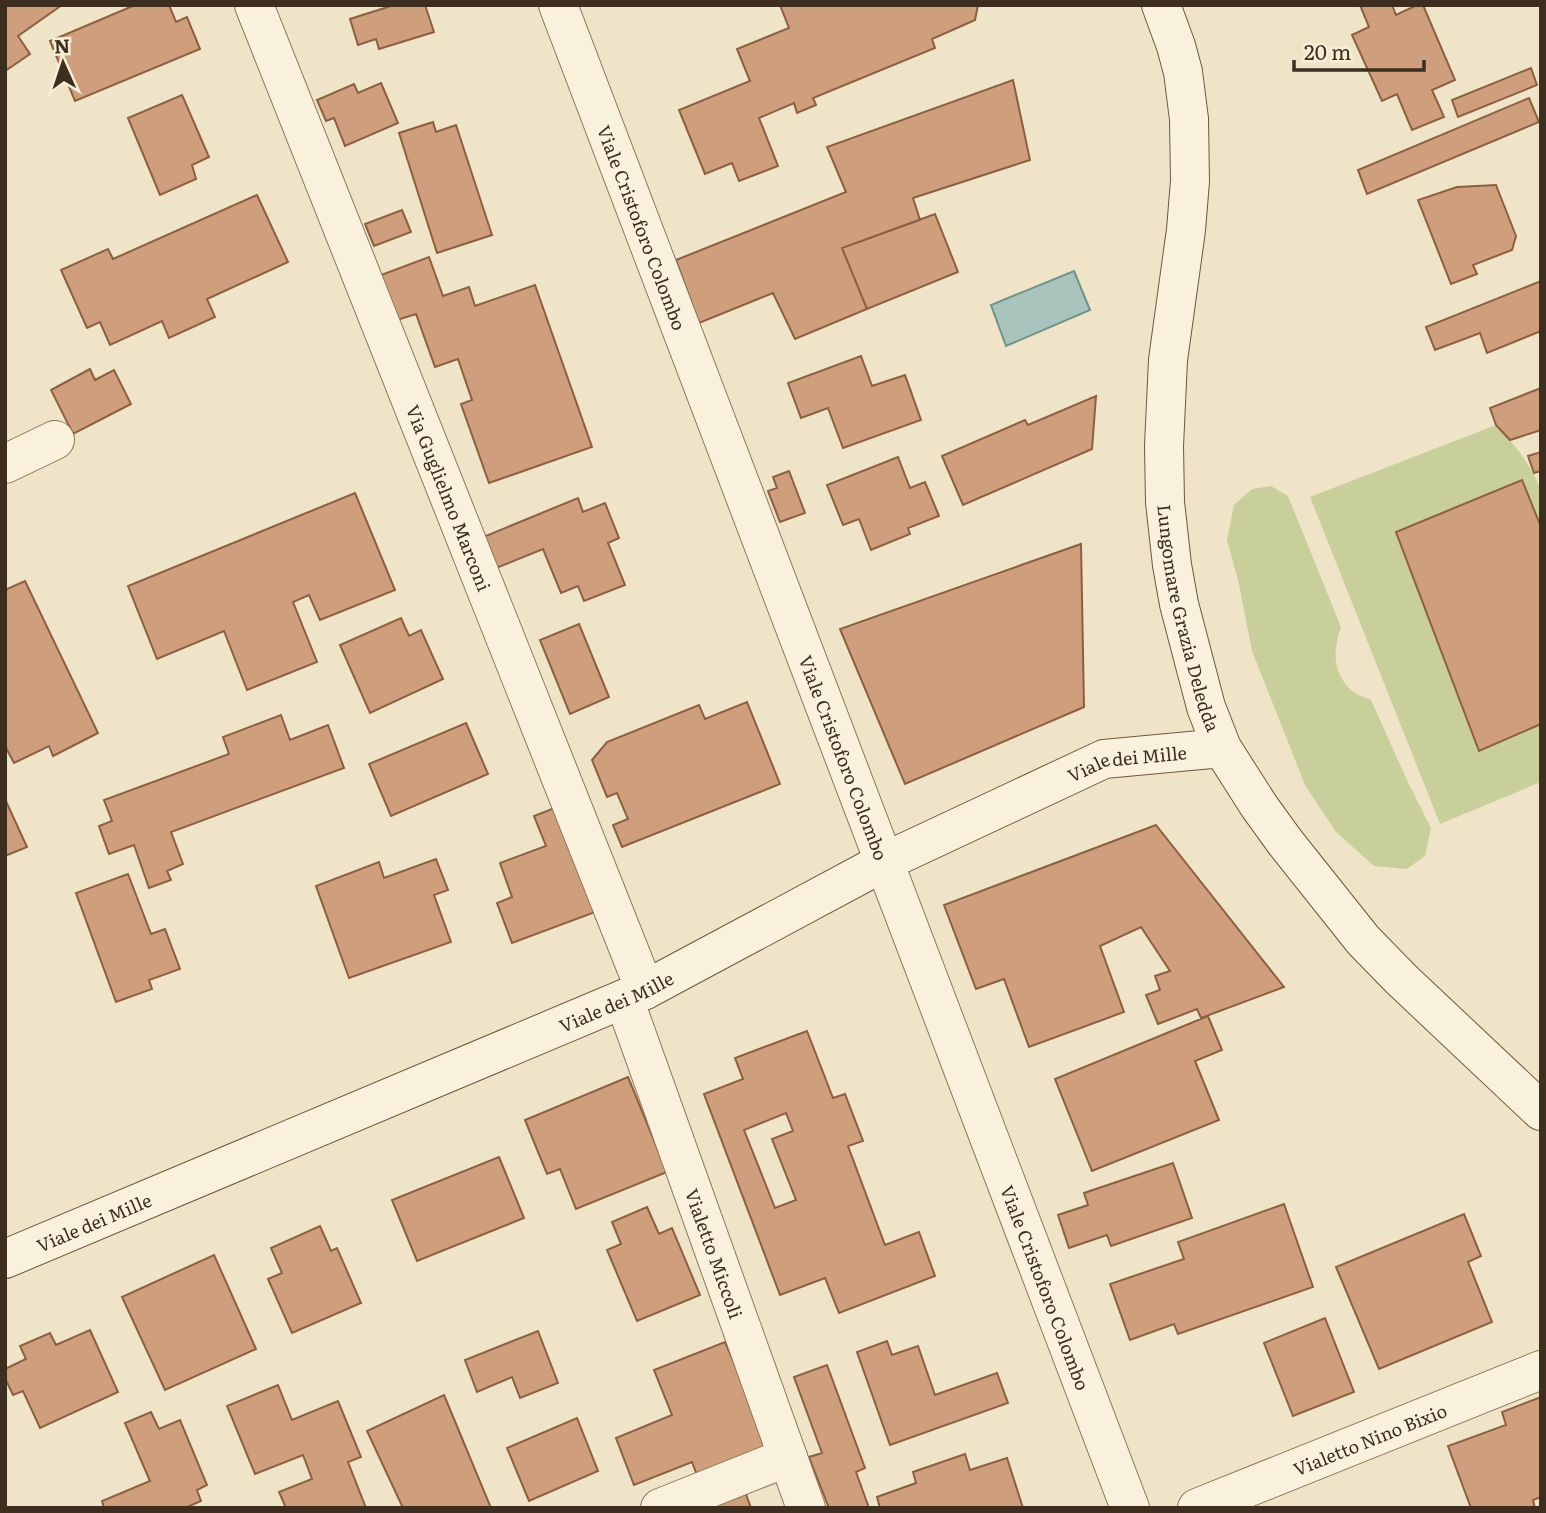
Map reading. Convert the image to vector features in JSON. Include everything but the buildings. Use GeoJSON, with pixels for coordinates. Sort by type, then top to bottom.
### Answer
{"type":"FeatureCollection","features":[{"type":"Feature","properties":{"kind":"street","name":"Via Guglielmo Marconi"},"geometry":{"type":"LineString","coordinates":[[254,5],[634,995]]}},
{"type":"Feature","properties":{"kind":"street","name":"Viale Cristoforo Colombo"},"geometry":{"type":"LineString","coordinates":[[558,5],[1130,1508]]}},
{"type":"Feature","properties":{"kind":"street","name":"Lungomare Grazia Deledda"},"geometry":{"type":"LineString","coordinates":[[1161,5],[1183,72],[1189,119],[1190,181],[1168,360],[1164,446],[1167,528],[1178,604],[1206,707],[1222,748],[1284,842],[1363,940],[1541,1111]]}},
{"type":"Feature","properties":{"kind":"street"},"geometry":{"type":"LineString","coordinates":[[5,464],[55,440]]}},
{"type":"Feature","properties":{"kind":"street","name":"Viale dei Mille"},"geometry":{"type":"LineString","coordinates":[[5,1259],[634,995],[884,862],[1104,759],[1222,748]]}},
{"type":"Feature","properties":{"kind":"street","name":"Vialetto Miccoli"},"geometry":{"type":"LineString","coordinates":[[634,995],[806,1508]]}},
{"type":"Feature","properties":{"kind":"street","name":"Vialetto Nino Bixio"},"geometry":{"type":"LineString","coordinates":[[1197,1508],[1541,1370]]}},
{"type":"Feature","properties":{"kind":"street"},"geometry":{"type":"LineString","coordinates":[[660,1508],[788,1457]]}},
{"type":"Feature","properties":{"kind":"green space"},"geometry":{"type":"Polygon","coordinates":[[[1496,425],[1522,455],[1541,490],[1541,782],[1440,824],[1310,497],[1496,425]]]}},
{"type":"Feature","properties":{"kind":"green space"},"geometry":{"type":"Polygon","coordinates":[[[1271,486],[1288,496],[1341,627],[1336,652],[1340,676],[1353,692],[1371,700],[1431,828],[1425,856],[1407,869],[1374,866],[1336,832],[1305,785],[1252,651],[1227,540],[1234,505],[1252,489],[1271,486]]]}},
{"type":"Feature","properties":{"kind":"water"},"geometry":{"type":"Polygon","coordinates":[[[1074,271],[1090,310],[1006,346],[991,305],[1074,271]]]}}]}
